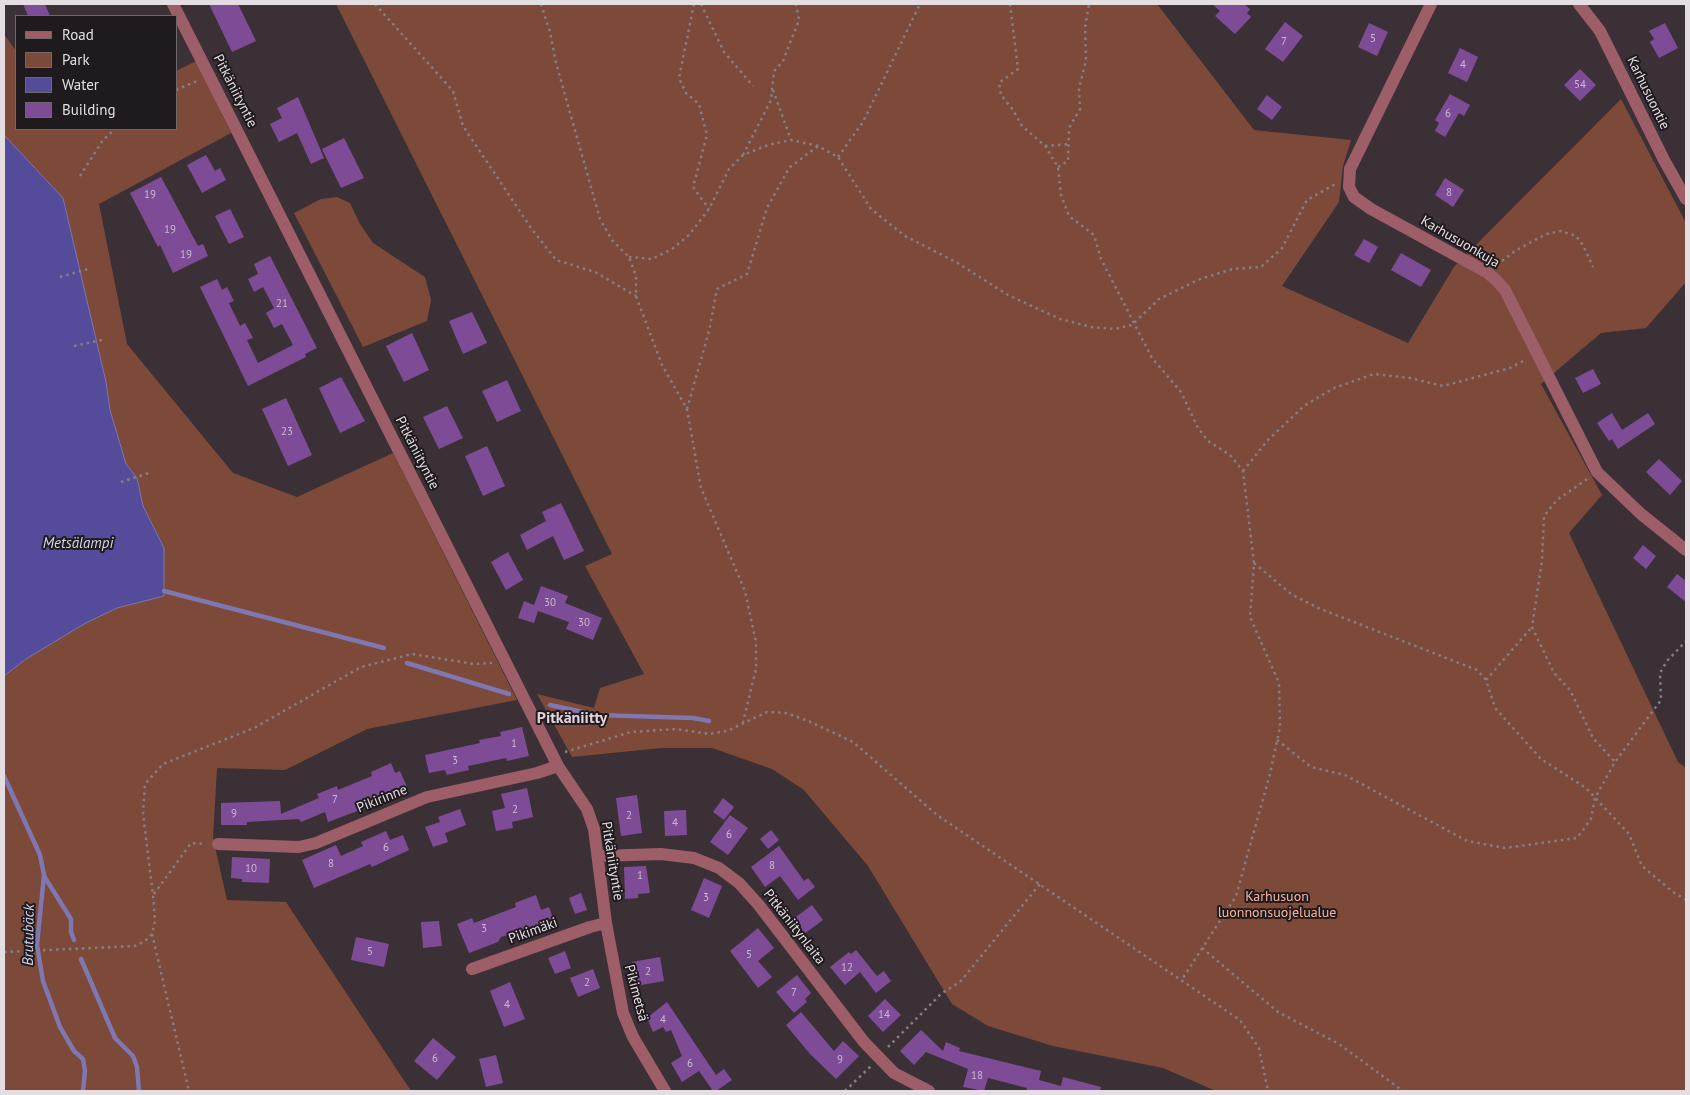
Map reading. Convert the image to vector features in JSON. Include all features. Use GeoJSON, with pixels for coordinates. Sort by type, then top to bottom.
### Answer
{"type":"FeatureCollection","features":[{"type":"Feature","properties":{"kind":"street","name":"Pitkäniityntie"},"geometry":{"type":"LineString","coordinates":[[173,4],[558,766],[587,809],[594,829],[599,856],[606,923]]}},
{"type":"Feature","properties":{"kind":"street"},"geometry":{"type":"LineString","coordinates":[[1350,178],[1350,169],[1431,4]]}},
{"type":"Feature","properties":{"kind":"street","name":"Karhusuontie"},"geometry":{"type":"LineString","coordinates":[[1579,4],[1600,31],[1664,160],[1686,199]]}},
{"type":"Feature","properties":{"kind":"street","name":"Karhusuonkuja"},"geometry":{"type":"LineString","coordinates":[[1350,178],[1349,187],[1354,197],[1370,209],[1488,273],[1504,290],[1597,472],[1641,514],[1686,550]]}},
{"type":"Feature","properties":{"kind":"street","name":"Pikirinne"},"geometry":{"type":"LineString","coordinates":[[218,844],[299,846],[316,843],[427,797],[537,773],[558,766]]}},
{"type":"Feature","properties":{"kind":"street","name":"Pitkäniitynlaita"},"geometry":{"type":"LineString","coordinates":[[599,856],[661,854],[694,858],[719,868],[739,883],[758,904],[864,1042],[894,1073],[929,1091]]}},
{"type":"Feature","properties":{"kind":"street","name":"Pikimäki"},"geometry":{"type":"LineString","coordinates":[[472,969],[590,926],[606,923]]}},
{"type":"Feature","properties":{"kind":"street","name":"Pikimetsä"},"geometry":{"type":"LineString","coordinates":[[606,923],[623,1013],[633,1037],[665,1091]]}},
{"type":"Feature","properties":{"kind":"path"},"geometry":{"type":"LineString","coordinates":[[376,4],[453,91],[463,126],[530,228],[556,260],[595,272],[636,296]]}},
{"type":"Feature","properties":{"kind":"path"},"geometry":{"type":"LineString","coordinates":[[541,4],[600,219],[612,240],[629,256],[636,276],[636,296],[662,365],[687,409],[701,488],[745,591],[756,642],[756,669],[743,722]]}},
{"type":"Feature","properties":{"kind":"path"},"geometry":{"type":"LineString","coordinates":[[694,4],[679,78],[686,93],[699,104],[707,136],[693,187],[709,209]]}},
{"type":"Feature","properties":{"kind":"path"},"geometry":{"type":"LineString","coordinates":[[701,4],[724,52],[754,86]]}},
{"type":"Feature","properties":{"kind":"path"},"geometry":{"type":"LineString","coordinates":[[629,256],[652,258],[672,249],[689,235],[709,209],[730,170],[743,155],[771,100],[774,71],[783,61],[799,20],[796,4]]}},
{"type":"Feature","properties":{"kind":"path"},"geometry":{"type":"LineString","coordinates":[[838,157],[863,122],[920,4]]}},
{"type":"Feature","properties":{"kind":"path"},"geometry":{"type":"LineString","coordinates":[[1010,4],[1018,69],[999,83],[1001,95],[1013,110],[1022,126],[1045,146],[1058,167],[1061,195],[1069,216],[1094,235],[1101,260],[1132,324],[1152,358],[1182,392],[1198,428],[1208,441],[1230,455],[1243,471],[1254,563],[1250,617],[1278,683],[1280,727],[1270,774],[1236,896],[1181,981]]}},
{"type":"Feature","properties":{"kind":"path"},"geometry":{"type":"LineString","coordinates":[[1058,167],[1068,161],[1070,128],[1080,109],[1079,89],[1086,60],[1084,28],[1089,4]]}},
{"type":"Feature","properties":{"kind":"path"},"geometry":{"type":"LineString","coordinates":[[178,89],[210,77]]}},
{"type":"Feature","properties":{"kind":"path"},"geometry":{"type":"LineString","coordinates":[[772,88],[791,140]]}},
{"type":"Feature","properties":{"kind":"path"},"geometry":{"type":"LineString","coordinates":[[80,176],[103,140],[114,130]]}},
{"type":"Feature","properties":{"kind":"path"},"geometry":{"type":"LineString","coordinates":[[743,155],[768,145],[791,140],[818,146],[838,157],[872,210],[905,236],[956,262],[1008,295],[1060,319],[1091,327],[1115,329],[1132,324],[1160,299],[1200,279],[1233,269],[1261,267],[1282,248],[1307,200],[1326,188],[1350,178]]}},
{"type":"Feature","properties":{"kind":"path"},"geometry":{"type":"LineString","coordinates":[[1045,146],[1069,144]]}},
{"type":"Feature","properties":{"kind":"path"},"geometry":{"type":"LineString","coordinates":[[687,409],[709,331],[717,289],[747,274],[767,208],[780,184],[789,168],[818,146]]}},
{"type":"Feature","properties":{"kind":"path"},"geometry":{"type":"LineString","coordinates":[[1488,273],[1515,250],[1546,234],[1561,232],[1576,236],[1583,244],[1593,266]]}},
{"type":"Feature","properties":{"kind":"path"},"geometry":{"type":"LineString","coordinates":[[60,277],[88,269]]}},
{"type":"Feature","properties":{"kind":"path"},"geometry":{"type":"LineString","coordinates":[[74,346],[106,339]]}},
{"type":"Feature","properties":{"kind":"path"},"geometry":{"type":"LineString","coordinates":[[1243,471],[1268,440],[1304,406],[1334,388],[1374,374],[1410,378],[1443,386],[1510,368],[1537,354]]}},
{"type":"Feature","properties":{"kind":"path"},"geometry":{"type":"LineString","coordinates":[[1486,680],[1532,627],[1542,560],[1544,516],[1557,500],[1597,472]]}},
{"type":"Feature","properties":{"kind":"path"},"geometry":{"type":"LineString","coordinates":[[121,482],[149,473]]}},
{"type":"Feature","properties":{"kind":"path"},"geometry":{"type":"LineString","coordinates":[[1254,563],[1291,594],[1318,608],[1477,670],[1486,680],[1495,708],[1541,759],[1586,788],[1629,834],[1642,866],[1673,892],[1686,900]]}},
{"type":"Feature","properties":{"kind":"path"},"geometry":{"type":"LineString","coordinates":[[1532,627],[1554,673],[1570,690],[1593,738],[1615,762]]}},
{"type":"Feature","properties":{"kind":"path"},"geometry":{"type":"LineString","coordinates":[[1277,740],[1311,767],[1344,775],[1467,841],[1505,848],[1577,838],[1592,819],[1596,798],[1615,762],[1661,700],[1660,673],[1686,641]]}},
{"type":"Feature","properties":{"kind":"path"},"geometry":{"type":"LineString","coordinates":[[189,1091],[152,934],[155,921],[143,814],[145,784],[163,764],[254,728],[361,667],[412,654],[474,664],[504,659]]}},
{"type":"Feature","properties":{"kind":"path"},"geometry":{"type":"LineString","coordinates":[[563,752],[631,732],[676,729],[709,734],[727,731],[766,712],[786,713],[806,720],[853,742],[937,815],[1240,1020],[1249,1030],[1259,1048],[1268,1091]]}},
{"type":"Feature","properties":{"kind":"path"},"geometry":{"type":"LineString","coordinates":[[153,895],[191,843],[218,844]]}},
{"type":"Feature","properties":{"kind":"path"},"geometry":{"type":"LineString","coordinates":[[845,1091],[942,993],[960,982],[1040,884]]}},
{"type":"Feature","properties":{"kind":"path"},"geometry":{"type":"LineString","coordinates":[[4,952],[135,946],[152,934]]}},
{"type":"Feature","properties":{"kind":"path"},"geometry":{"type":"LineString","coordinates":[[1202,948],[1278,1012],[1339,1044],[1403,1091]]}},
{"type":"Feature","properties":{"kind":"green space","name":"Karhusuon luonnonsuojelualue"},"geometry":{"type":"Polygon","coordinates":[[[336,4],[1157,4],[1254,130],[1351,140],[1343,166],[1339,202],[1282,286],[1408,343],[1454,267],[1621,99],[1686,223],[1686,282],[1646,328],[1601,333],[1541,384],[1602,495],[1569,533],[1678,762],[1686,768],[1686,1091],[1216,1091],[1163,1068],[1053,1046],[988,1026],[952,1004],[868,866],[804,790],[772,769],[712,748],[661,748],[572,757],[537,694],[594,708],[600,688],[644,674],[585,566],[612,554],[336,4]]]}},
{"type":"Feature","properties":{"kind":"green space"},"geometry":{"type":"Polygon","coordinates":[[[4,34],[15,50],[15,130],[178,130],[178,70],[196,61],[231,133],[99,204],[127,344],[233,473],[297,497],[393,453],[517,700],[367,729],[285,770],[217,768],[213,838],[227,900],[286,902],[411,1091],[4,1091],[4,676],[26,659],[84,624],[117,608],[164,596],[164,548],[143,506],[137,478],[126,464],[110,410],[106,382],[63,198],[4,135],[4,34]]]}},
{"type":"Feature","properties":{"kind":"green space"},"geometry":{"type":"Polygon","coordinates":[[[337,197],[350,203],[360,224],[373,243],[425,277],[431,300],[427,321],[363,347],[294,213],[321,199],[337,197]]]}},
{"type":"Feature","properties":{"kind":"water","name":"Metsälampi"},"geometry":{"type":"Polygon","coordinates":[[[4,135],[63,198],[106,382],[110,410],[126,464],[137,478],[143,506],[164,548],[164,596],[117,608],[84,624],[26,659],[4,676],[4,135]]]}},
{"type":"Feature","properties":{"kind":"building"},"geometry":{"type":"Polygon","coordinates":[[[23,4],[45,4],[50,15],[28,15],[23,4]]]}},
{"type":"Feature","properties":{"kind":"building"},"geometry":{"type":"Polygon","coordinates":[[[209,4],[238,4],[256,41],[232,52],[209,4]]]}},
{"type":"Feature","properties":{"kind":"building"},"geometry":{"type":"Polygon","coordinates":[[[1212,4],[1244,4],[1250,9],[1247,13],[1251,17],[1235,34],[1215,16],[1220,11],[1212,4]]]}},
{"type":"Feature","properties":{"kind":"building"},"geometry":{"type":"Polygon","coordinates":[[[1285,22],[1303,36],[1283,62],[1265,49],[1285,22]]]}},
{"type":"Feature","properties":{"kind":"building"},"geometry":{"type":"Polygon","coordinates":[[[1369,23],[1388,32],[1377,56],[1358,47],[1369,23]]]}},
{"type":"Feature","properties":{"kind":"building"},"geometry":{"type":"Polygon","coordinates":[[[1665,23],[1678,48],[1659,58],[1650,42],[1654,39],[1649,31],[1665,23]]]}},
{"type":"Feature","properties":{"kind":"building"},"geometry":{"type":"Polygon","coordinates":[[[1460,48],[1478,57],[1467,82],[1448,73],[1460,48]]]}},
{"type":"Feature","properties":{"kind":"building"},"geometry":{"type":"Polygon","coordinates":[[[1580,69],[1596,85],[1580,101],[1564,85],[1580,69]]]}},
{"type":"Feature","properties":{"kind":"building"},"geometry":{"type":"Polygon","coordinates":[[[1450,94],[1470,105],[1464,116],[1459,113],[1445,137],[1435,131],[1439,123],[1435,120],[1450,94]]]}},
{"type":"Feature","properties":{"kind":"building"},"geometry":{"type":"Polygon","coordinates":[[[1267,95],[1282,107],[1272,120],[1257,109],[1267,95]]]}},
{"type":"Feature","properties":{"kind":"building"},"geometry":{"type":"Polygon","coordinates":[[[298,97],[324,158],[311,164],[297,133],[279,142],[270,124],[282,118],[277,108],[298,97]]]}},
{"type":"Feature","properties":{"kind":"building"},"geometry":{"type":"Polygon","coordinates":[[[344,138],[364,178],[341,188],[322,149],[344,138]]]}},
{"type":"Feature","properties":{"kind":"building"},"geometry":{"type":"Polygon","coordinates":[[[206,155],[215,171],[220,168],[226,180],[202,193],[187,165],[206,155]]]}},
{"type":"Feature","properties":{"kind":"building"},"geometry":{"type":"Polygon","coordinates":[[[161,177],[198,246],[203,244],[208,256],[173,273],[160,245],[158,247],[130,193],[161,177]]]}},
{"type":"Feature","properties":{"kind":"building"},"geometry":{"type":"Polygon","coordinates":[[[1445,178],[1464,190],[1453,207],[1435,195],[1445,178]]]}},
{"type":"Feature","properties":{"kind":"building"},"geometry":{"type":"Polygon","coordinates":[[[230,209],[244,237],[229,244],[215,216],[230,209]]]}},
{"type":"Feature","properties":{"kind":"building"},"geometry":{"type":"Polygon","coordinates":[[[1364,239],[1378,247],[1369,263],[1354,255],[1364,239]]]}},
{"type":"Feature","properties":{"kind":"building"},"geometry":{"type":"Polygon","coordinates":[[[1401,253],[1431,270],[1421,287],[1391,270],[1401,253]]]}},
{"type":"Feature","properties":{"kind":"building"},"geometry":{"type":"Polygon","coordinates":[[[270,256],[317,348],[305,354],[306,357],[248,386],[200,287],[217,279],[222,290],[227,287],[234,301],[229,303],[240,326],[245,323],[253,338],[247,340],[258,363],[293,345],[282,324],[274,328],[266,313],[274,308],[263,287],[254,292],[248,279],[258,274],[254,264],[270,256]]]}},
{"type":"Feature","properties":{"kind":"building"},"geometry":{"type":"Polygon","coordinates":[[[472,312],[487,343],[463,354],[449,321],[472,312]]]}},
{"type":"Feature","properties":{"kind":"building"},"geometry":{"type":"Polygon","coordinates":[[[412,333],[429,370],[404,382],[386,346],[412,333]]]}},
{"type":"Feature","properties":{"kind":"building"},"geometry":{"type":"Polygon","coordinates":[[[1593,369],[1601,384],[1583,393],[1575,378],[1593,369]]]}},
{"type":"Feature","properties":{"kind":"building"},"geometry":{"type":"Polygon","coordinates":[[[341,377],[365,421],[340,433],[319,388],[341,377]]]}},
{"type":"Feature","properties":{"kind":"building"},"geometry":{"type":"Polygon","coordinates":[[[507,380],[521,411],[497,422],[482,391],[507,380]]]}},
{"type":"Feature","properties":{"kind":"building"},"geometry":{"type":"Polygon","coordinates":[[[286,398],[312,455],[288,466],[262,409],[286,398]]]}},
{"type":"Feature","properties":{"kind":"building"},"geometry":{"type":"Polygon","coordinates":[[[447,406],[463,438],[439,449],[423,417],[447,406]]]}},
{"type":"Feature","properties":{"kind":"building"},"geometry":{"type":"Polygon","coordinates":[[[1612,413],[1622,430],[1648,413],[1655,424],[1618,449],[1612,439],[1609,441],[1597,423],[1612,413]]]}},
{"type":"Feature","properties":{"kind":"building"},"geometry":{"type":"Polygon","coordinates":[[[487,446],[505,486],[483,496],[465,456],[487,446]]]}},
{"type":"Feature","properties":{"kind":"building"},"geometry":{"type":"Polygon","coordinates":[[[1659,459],[1682,481],[1670,495],[1646,472],[1659,459]]]}},
{"type":"Feature","properties":{"kind":"building"},"geometry":{"type":"Polygon","coordinates":[[[561,503],[584,551],[564,560],[553,536],[527,550],[520,535],[546,521],[542,512],[561,503]]]}},
{"type":"Feature","properties":{"kind":"building"},"geometry":{"type":"Polygon","coordinates":[[[1643,545],[1656,556],[1646,569],[1633,558],[1643,545]]]}},
{"type":"Feature","properties":{"kind":"building"},"geometry":{"type":"Polygon","coordinates":[[[508,552],[523,580],[506,590],[491,562],[508,552]]]}},
{"type":"Feature","properties":{"kind":"building"},"geometry":{"type":"Polygon","coordinates":[[[1677,574],[1686,581],[1686,602],[1667,587],[1677,574]]]}},
{"type":"Feature","properties":{"kind":"building"},"geometry":{"type":"Polygon","coordinates":[[[541,586],[568,596],[565,603],[602,618],[593,640],[566,629],[569,622],[538,611],[534,623],[518,618],[524,601],[534,605],[541,586]]]}},
{"type":"Feature","properties":{"kind":"building"},"geometry":{"type":"Polygon","coordinates":[[[522,727],[529,756],[507,761],[506,758],[468,766],[469,770],[447,775],[445,770],[429,773],[425,755],[480,743],[479,740],[501,736],[500,732],[522,727]]]}},
{"type":"Feature","properties":{"kind":"building"},"geometry":{"type":"Polygon","coordinates":[[[391,763],[395,773],[400,771],[408,789],[383,799],[384,801],[328,822],[325,812],[301,822],[299,819],[247,822],[247,825],[221,825],[221,803],[280,801],[281,814],[319,798],[317,794],[337,786],[338,790],[372,776],[371,772],[391,763]]]}},
{"type":"Feature","properties":{"kind":"building"},"geometry":{"type":"Polygon","coordinates":[[[527,788],[533,817],[512,822],[513,828],[496,831],[492,811],[505,808],[501,794],[527,788]]]}},
{"type":"Feature","properties":{"kind":"building"},"geometry":{"type":"Polygon","coordinates":[[[637,795],[642,833],[621,836],[616,798],[637,795]]]}},
{"type":"Feature","properties":{"kind":"building"},"geometry":{"type":"Polygon","coordinates":[[[723,798],[734,807],[724,820],[713,812],[723,798]]]}},
{"type":"Feature","properties":{"kind":"building"},"geometry":{"type":"Polygon","coordinates":[[[460,809],[466,825],[445,833],[448,842],[433,847],[425,827],[440,822],[438,817],[460,809]]]}},
{"type":"Feature","properties":{"kind":"building"},"geometry":{"type":"Polygon","coordinates":[[[686,810],[687,835],[665,836],[664,811],[686,810]]]}},
{"type":"Feature","properties":{"kind":"building"},"geometry":{"type":"Polygon","coordinates":[[[730,815],[748,828],[728,855],[710,842],[730,815]]]}},
{"type":"Feature","properties":{"kind":"building"},"geometry":{"type":"Polygon","coordinates":[[[771,830],[779,840],[768,849],[760,839],[771,830]]]}},
{"type":"Feature","properties":{"kind":"building"},"geometry":{"type":"Polygon","coordinates":[[[386,831],[390,840],[403,835],[409,850],[372,867],[370,864],[314,888],[302,860],[336,845],[341,856],[363,846],[361,842],[386,831]]]}},
{"type":"Feature","properties":{"kind":"building"},"geometry":{"type":"Polygon","coordinates":[[[779,846],[804,881],[808,878],[815,887],[798,900],[780,876],[765,887],[751,867],[779,846]]]}},
{"type":"Feature","properties":{"kind":"building"},"geometry":{"type":"Polygon","coordinates":[[[232,857],[270,859],[269,883],[242,882],[242,879],[231,878],[232,857]]]}},
{"type":"Feature","properties":{"kind":"building"},"geometry":{"type":"Polygon","coordinates":[[[646,866],[650,893],[638,894],[638,898],[625,899],[624,867],[646,866]]]}},
{"type":"Feature","properties":{"kind":"building"},"geometry":{"type":"Polygon","coordinates":[[[704,878],[722,886],[709,918],[691,910],[704,878]]]}},
{"type":"Feature","properties":{"kind":"building"},"geometry":{"type":"Polygon","coordinates":[[[581,893],[587,910],[575,914],[569,898],[581,893]]]}},
{"type":"Feature","properties":{"kind":"building"},"geometry":{"type":"Polygon","coordinates":[[[536,895],[541,910],[549,907],[554,921],[501,937],[498,942],[469,953],[457,924],[472,918],[474,923],[516,907],[515,903],[536,895]]]}},
{"type":"Feature","properties":{"kind":"building"},"geometry":{"type":"Polygon","coordinates":[[[812,905],[823,920],[804,934],[793,919],[812,905]]]}},
{"type":"Feature","properties":{"kind":"building"},"geometry":{"type":"Polygon","coordinates":[[[439,921],[442,946],[423,948],[421,922],[439,921]]]}},
{"type":"Feature","properties":{"kind":"building"},"geometry":{"type":"Polygon","coordinates":[[[758,928],[774,948],[758,961],[772,977],[758,988],[730,951],[758,928]]]}},
{"type":"Feature","properties":{"kind":"building"},"geometry":{"type":"Polygon","coordinates":[[[356,937],[389,944],[384,967],[351,960],[356,937]]]}},
{"type":"Feature","properties":{"kind":"building"},"geometry":{"type":"Polygon","coordinates":[[[856,950],[877,976],[884,971],[891,981],[876,993],[860,972],[845,985],[830,967],[849,952],[851,954],[856,950]]]}},
{"type":"Feature","properties":{"kind":"building"},"geometry":{"type":"Polygon","coordinates":[[[565,951],[571,968],[555,974],[548,958],[565,951]]]}},
{"type":"Feature","properties":{"kind":"building"},"geometry":{"type":"Polygon","coordinates":[[[660,957],[664,981],[636,986],[632,962],[660,957]]]}},
{"type":"Feature","properties":{"kind":"building"},"geometry":{"type":"Polygon","coordinates":[[[593,969],[600,988],[578,997],[570,978],[593,969]]]}},
{"type":"Feature","properties":{"kind":"building"},"geometry":{"type":"Polygon","coordinates":[[[797,975],[811,993],[805,999],[807,1002],[794,1013],[776,992],[797,975]]]}},
{"type":"Feature","properties":{"kind":"building"},"geometry":{"type":"Polygon","coordinates":[[[510,982],[525,1019],[504,1027],[490,991],[510,982]]]}},
{"type":"Feature","properties":{"kind":"building"},"geometry":{"type":"Polygon","coordinates":[[[885,999],[901,1015],[883,1032],[868,1016],[885,999]]]}},
{"type":"Feature","properties":{"kind":"building"},"geometry":{"type":"Polygon","coordinates":[[[667,1002],[716,1075],[724,1069],[732,1080],[716,1091],[713,1091],[699,1071],[682,1082],[671,1063],[682,1056],[671,1030],[666,1032],[663,1027],[653,1032],[647,1018],[667,1002]]]}},
{"type":"Feature","properties":{"kind":"building"},"geometry":{"type":"Polygon","coordinates":[[[801,1012],[834,1051],[843,1041],[859,1056],[836,1079],[810,1054],[786,1025],[801,1012]]]}},
{"type":"Feature","properties":{"kind":"building"},"geometry":{"type":"Polygon","coordinates":[[[921,1030],[943,1051],[946,1042],[960,1048],[959,1051],[1041,1071],[1039,1080],[1061,1086],[1063,1077],[1101,1087],[1100,1091],[1026,1091],[1027,1088],[988,1078],[984,1091],[963,1087],[968,1069],[926,1052],[914,1065],[900,1051],[921,1030]]]}},
{"type":"Feature","properties":{"kind":"building"},"geometry":{"type":"Polygon","coordinates":[[[433,1038],[456,1057],[437,1080],[414,1061],[433,1038]]]}},
{"type":"Feature","properties":{"kind":"building"},"geometry":{"type":"Polygon","coordinates":[[[496,1055],[503,1083],[486,1087],[479,1059],[496,1055]]]}},
{"type":"Feature","properties":{"kind":"waterway"},"geometry":{"type":"LineString","coordinates":[[164,591],[384,648]]}},
{"type":"Feature","properties":{"kind":"waterway"},"geometry":{"type":"LineString","coordinates":[[407,663],[509,694]]}},
{"type":"Feature","properties":{"kind":"waterway"},"geometry":{"type":"LineString","coordinates":[[550,705],[597,715],[693,718],[709,721]]}},
{"type":"Feature","properties":{"kind":"waterway","name":"Brutubäck"},"geometry":{"type":"LineString","coordinates":[[4,776],[40,855],[44,875],[37,945],[43,981],[60,1027],[74,1051],[83,1059],[85,1071],[83,1091]]}},
{"type":"Feature","properties":{"kind":"waterway"},"geometry":{"type":"LineString","coordinates":[[44,876],[71,919],[71,932],[74,940]]}},
{"type":"Feature","properties":{"kind":"waterway"},"geometry":{"type":"LineString","coordinates":[[81,959],[115,1038],[133,1056],[137,1067],[139,1091]]}},
{"type":"Feature","properties":{"kind":"district","name":"Pitkäniitty"},"geometry":{"type":"Point","coordinates":[572,718]}}]}
